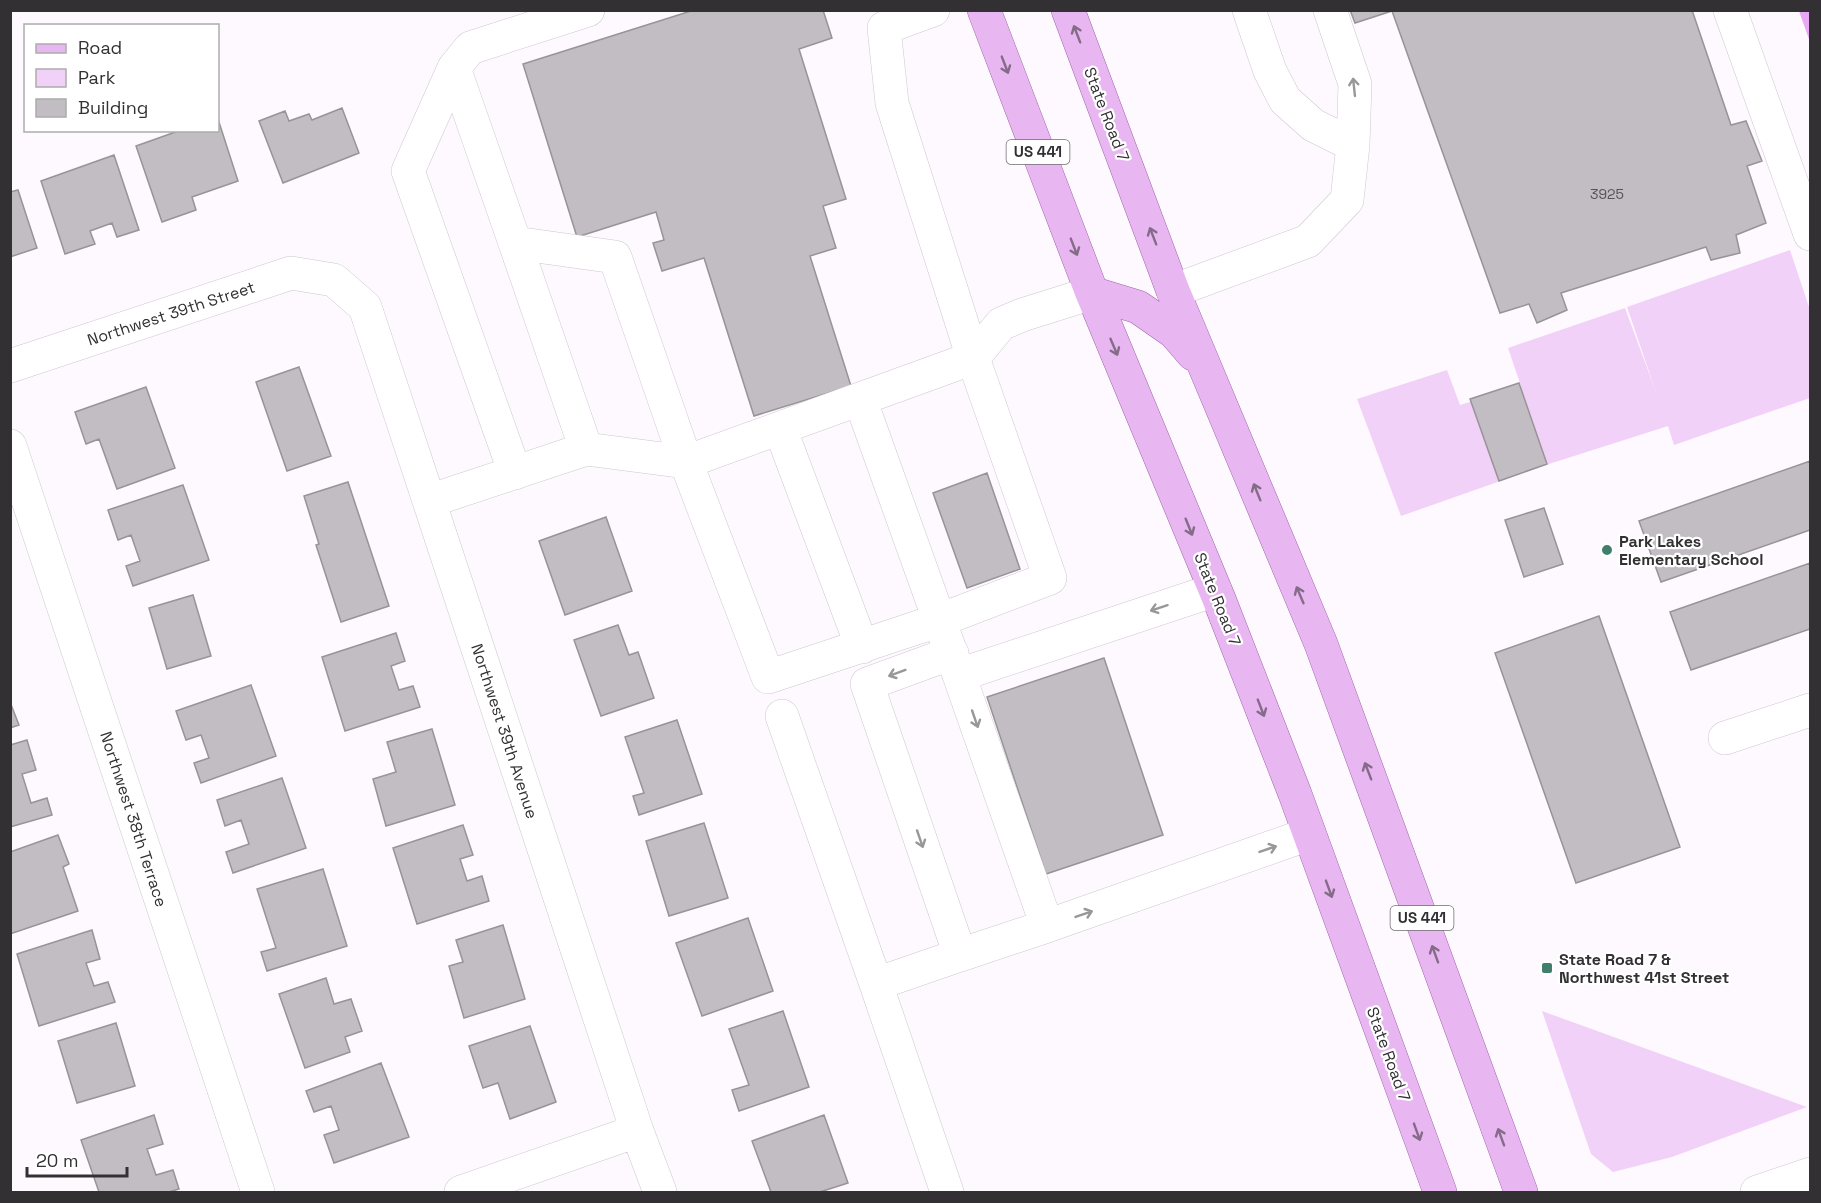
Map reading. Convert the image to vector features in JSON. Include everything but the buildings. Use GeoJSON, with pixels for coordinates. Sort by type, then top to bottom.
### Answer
{"type":"FeatureCollection","features":[{"type":"Feature","properties":{"kind":"main road","name":"State Road 7"},"geometry":{"type":"LineString","coordinates":[[984,10],[1092,293],[1215,590],[1310,834],[1440,1192]]}},
{"type":"Feature","properties":{"kind":"main road","name":"State Road 7"},"geometry":{"type":"LineString","coordinates":[[1068,10],[1173,291],[1321,644],[1521,1192]]}},
{"type":"Feature","properties":{"kind":"main road"},"geometry":{"type":"LineString","coordinates":[[1092,293],[1138,307],[1174,332],[1206,368]]}},
{"type":"Feature","properties":{"kind":"street"},"geometry":{"type":"LineString","coordinates":[[515,473],[408,171],[454,68],[470,48],[588,10]]}},
{"type":"Feature","properties":{"kind":"street"},"geometry":{"type":"LineString","coordinates":[[515,243],[615,257],[686,462],[768,677],[940,620],[1050,578],[973,358],[892,103],[882,19],[933,10]]}},
{"type":"Feature","properties":{"kind":"street"},"geometry":{"type":"LineString","coordinates":[[1248,10],[1270,70],[1285,100],[1313,125],[1353,145]]}},
{"type":"Feature","properties":{"kind":"street"},"geometry":{"type":"LineString","coordinates":[[1173,291],[1308,241],[1347,200],[1353,145],[1355,84],[1330,10]]}},
{"type":"Feature","properties":{"kind":"street"},"geometry":{"type":"LineString","coordinates":[[1730,10],[1810,234]]}},
{"type":"Feature","properties":{"kind":"street"},"geometry":{"type":"LineString","coordinates":[[454,68],[586,449]]}},
{"type":"Feature","properties":{"kind":"street","name":"Northwest 39th Street"},"geometry":{"type":"LineString","coordinates":[[10,366],[291,273],[334,280]]}},
{"type":"Feature","properties":{"kind":"street","name":"Northwest 39th Avenue"},"geometry":{"type":"LineString","coordinates":[[334,280],[365,308],[637,1131],[660,1192]]}},
{"type":"Feature","properties":{"kind":"street"},"geometry":{"type":"LineString","coordinates":[[429,501],[586,449],[686,462],[973,358],[1001,324],[1092,293]]}},
{"type":"Feature","properties":{"kind":"street"},"geometry":{"type":"LineString","coordinates":[[860,399],[1047,926]]}},
{"type":"Feature","properties":{"kind":"street"},"geometry":{"type":"LineString","coordinates":[[780,428],[862,647]]}},
{"type":"Feature","properties":{"kind":"street","name":"Northwest 38th Terrace"},"geometry":{"type":"LineString","coordinates":[[10,446],[258,1192]]}},
{"type":"Feature","properties":{"kind":"street"},"geometry":{"type":"LineString","coordinates":[[960,955],[867,684],[955,664],[1215,590]]}},
{"type":"Feature","properties":{"kind":"street"},"geometry":{"type":"LineString","coordinates":[[1725,738],[1810,710]]}},
{"type":"Feature","properties":{"kind":"street"},"geometry":{"type":"LineString","coordinates":[[782,716],[947,1192]]}},
{"type":"Feature","properties":{"kind":"street"},"geometry":{"type":"LineString","coordinates":[[876,984],[1310,834]]}},
{"type":"Feature","properties":{"kind":"street"},"geometry":{"type":"LineString","coordinates":[[461,1192],[637,1131]]}},
{"type":"Feature","properties":{"kind":"street"},"geometry":{"type":"LineString","coordinates":[[1756,1192],[1810,1174]]}},
{"type":"Feature","properties":{"kind":"green space"},"geometry":{"type":"Polygon","coordinates":[[[1790,250],[1810,310],[1810,398],[1674,445],[1668,426],[1549,464],[1401,516],[1357,399],[1447,370],[1460,405],[1521,386],[1508,348],[1625,308],[1656,392],[1627,307],[1790,250]]]}},
{"type":"Feature","properties":{"kind":"green space"},"geometry":{"type":"Polygon","coordinates":[[[1542,1011],[1807,1107],[1672,1157],[1613,1172],[1591,1154],[1542,1011]]]}},
{"type":"Feature","properties":{"kind":"shaded area"},"geometry":{"type":"Polygon","coordinates":[[[1799,11],[1810,11],[1810,42],[1799,11]]]}},
{"type":"Feature","properties":{"kind":"place","name":"Park Lakes Elementary School"},"geometry":{"type":"Point","coordinates":[1607,550]}},
{"type":"Feature","properties":{"kind":"place","name":"State Road 7 & Northwest 41st Street"},"geometry":{"type":"Point","coordinates":[1547,968]}}]}
